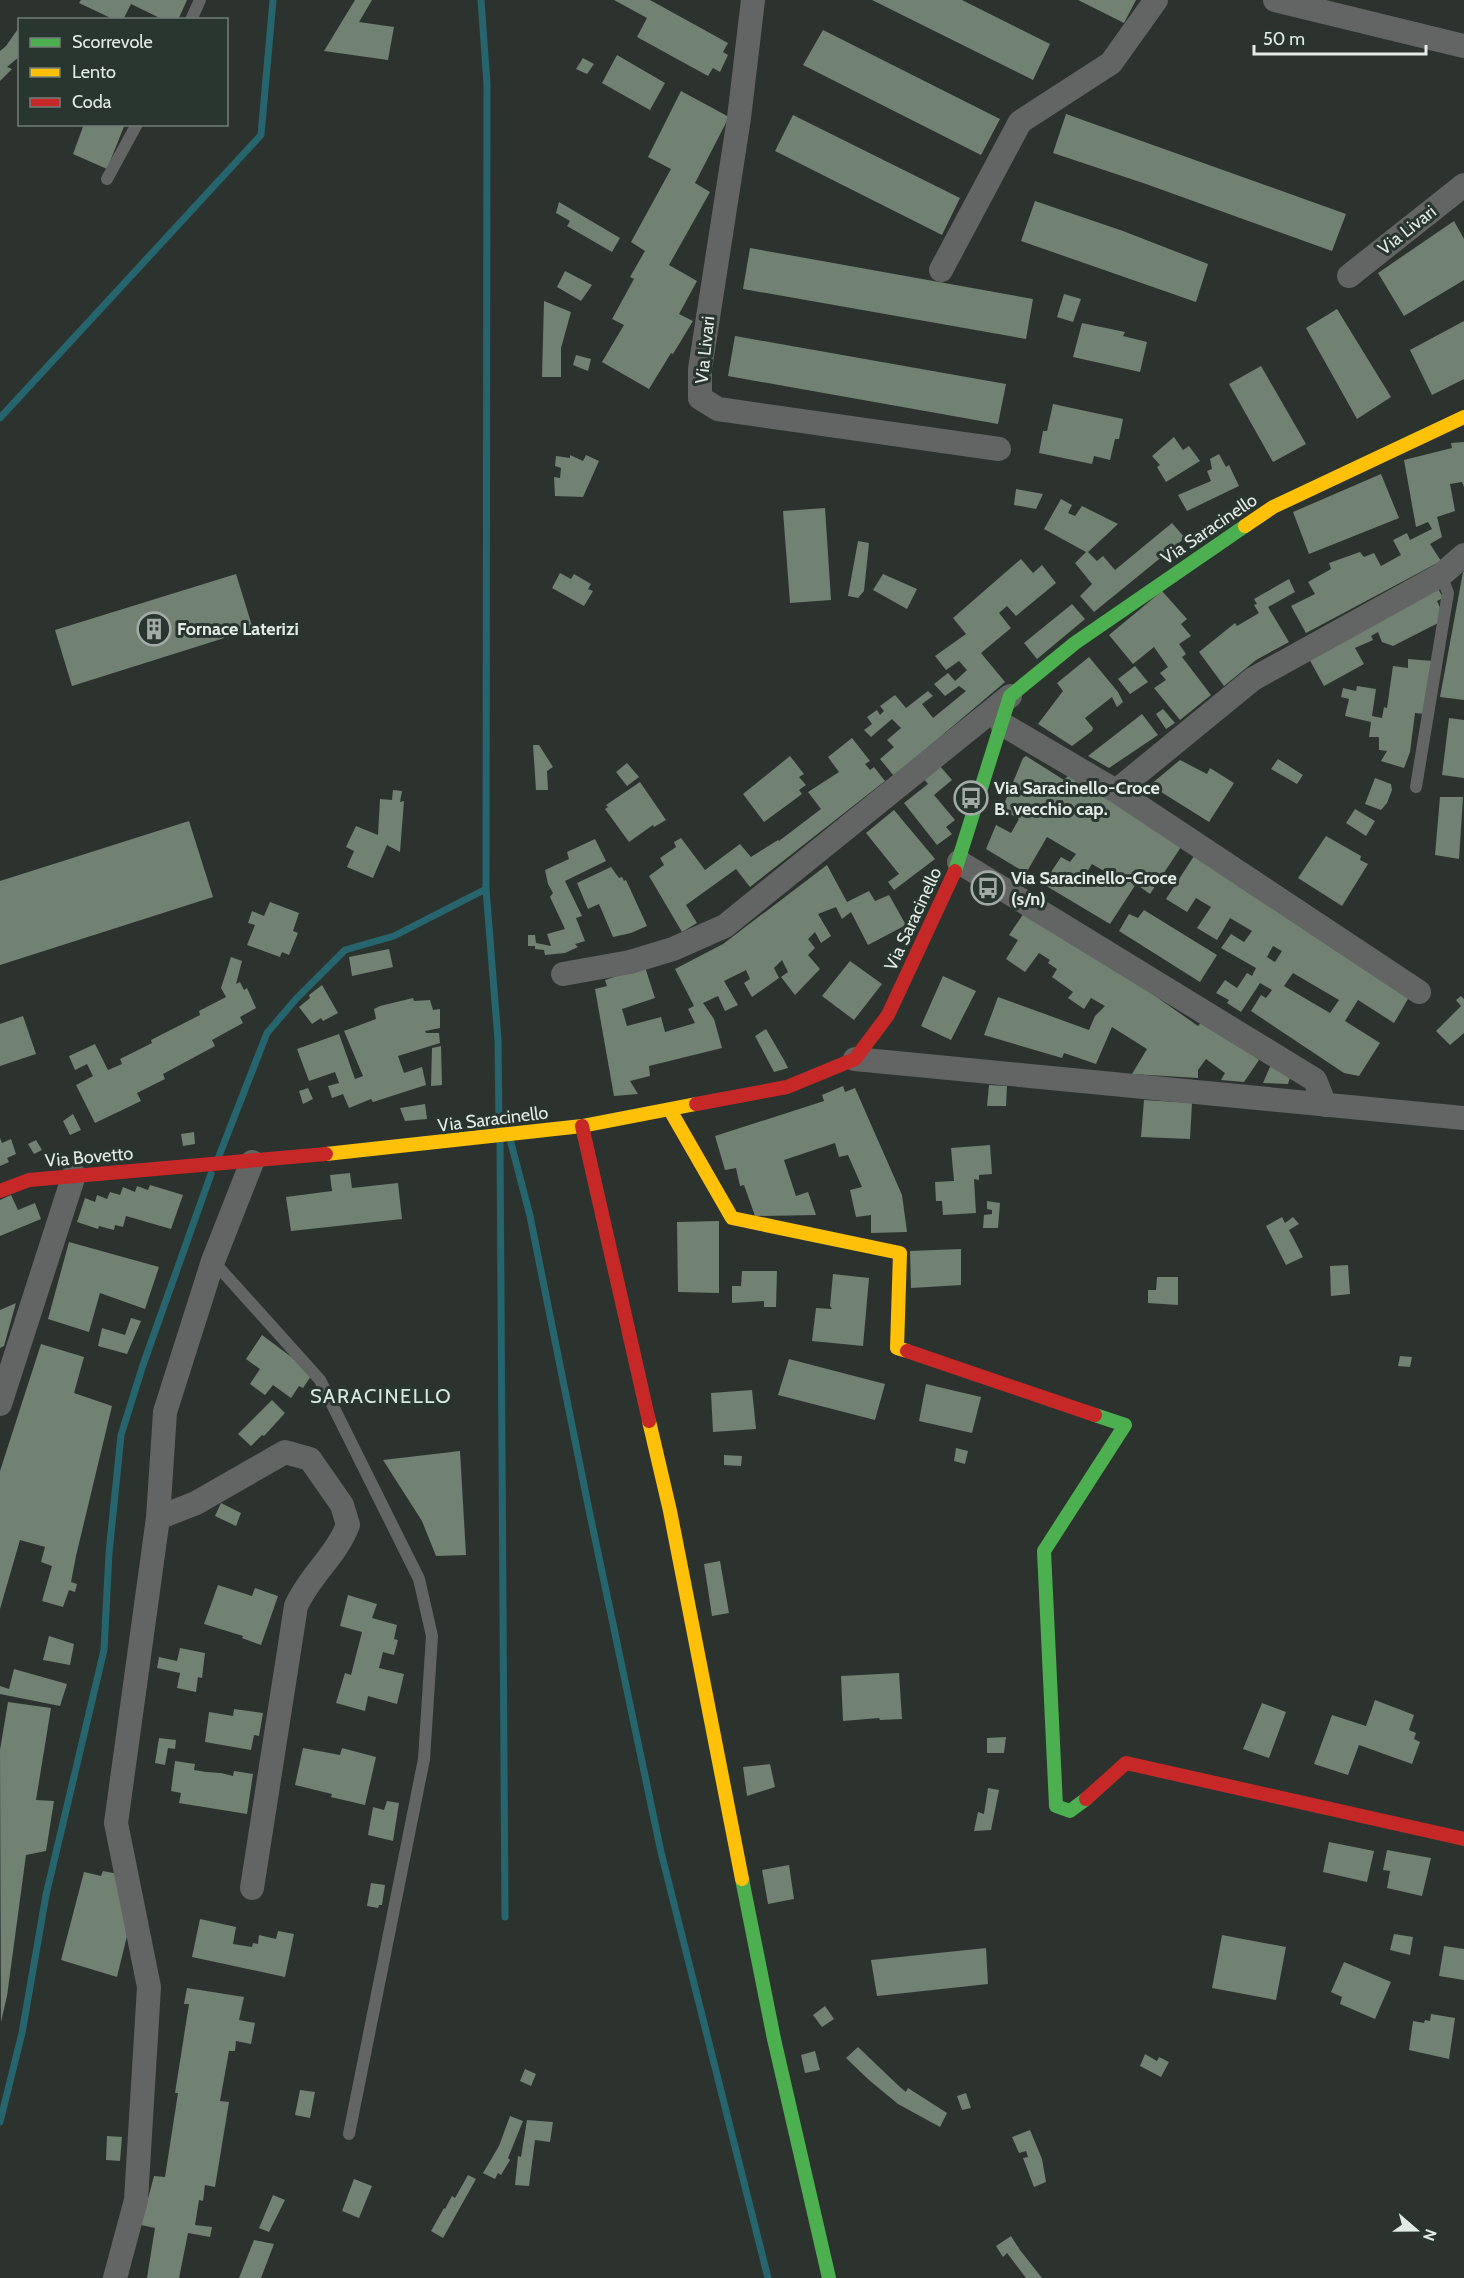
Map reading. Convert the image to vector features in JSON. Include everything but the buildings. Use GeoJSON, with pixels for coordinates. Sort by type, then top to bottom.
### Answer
{"type":"FeatureCollection","features":[{"type":"Feature","properties":{"kind":"street","name":"Via Livari"},"geometry":{"type":"LineString","coordinates":[[753,0],[739,118],[700,369],[700,398],[718,409],[999,449]]}},
{"type":"Feature","properties":{"kind":"street"},"geometry":{"type":"LineString","coordinates":[[940,270],[1020,122],[1111,63],[1156,0]]}},
{"type":"Feature","properties":{"kind":"street"},"geometry":{"type":"LineString","coordinates":[[1275,0],[1464,46]]}},
{"type":"Feature","properties":{"kind":"street","name":"Via Livari"},"geometry":{"type":"LineString","coordinates":[[1349,276],[1464,185]]}},
{"type":"Feature","properties":{"kind":"street","name":"Via Saracinello"},"geometry":{"type":"LineString","coordinates":[[183,1168],[566,1129],[787,1087],[855,1059],[888,1016],[959,862],[1010,696],[1075,643],[1273,507],[1464,417]]}},
{"type":"Feature","properties":{"kind":"street"},"geometry":{"type":"LineString","coordinates":[[1116,791],[1253,679],[1441,575],[1464,555]]}},
{"type":"Feature","properties":{"kind":"street"},"geometry":{"type":"LineString","coordinates":[[563,974],[640,959],[673,949],[725,927],[1010,696]]}},
{"type":"Feature","properties":{"kind":"street"},"geometry":{"type":"LineString","coordinates":[[1002,724],[1116,791],[1419,992]]}},
{"type":"Feature","properties":{"kind":"street"},"geometry":{"type":"LineString","coordinates":[[959,862],[1315,1080],[1325,1105]]}},
{"type":"Feature","properties":{"kind":"street"},"geometry":{"type":"LineString","coordinates":[[855,1059],[1464,1118]]}},
{"type":"Feature","properties":{"kind":"street"},"geometry":{"type":"LineString","coordinates":[[670,1110],[732,1218],[900,1253],[897,1348],[1125,1425],[1044,1551],[1056,1806],[1070,1811],[1076,1808],[1126,1763],[1464,1839]]}},
{"type":"Feature","properties":{"kind":"street"},"geometry":{"type":"LineString","coordinates":[[582,1126],[670,1511],[774,2039],[829,2278]]}},
{"type":"Feature","properties":{"kind":"street"},"geometry":{"type":"LineString","coordinates":[[115,2278],[136,2200],[149,1987],[116,1823],[158,1518],[165,1412],[245,1163]]}},
{"type":"Feature","properties":{"kind":"street","name":"Via Bovetto"},"geometry":{"type":"LineString","coordinates":[[0,1191],[29,1180],[183,1168]]}},
{"type":"Feature","properties":{"kind":"street"},"geometry":{"type":"LineString","coordinates":[[0,1404],[4,1376],[74,1175]]}},
{"type":"Feature","properties":{"kind":"street"},"geometry":{"type":"LineString","coordinates":[[158,1518],[196,1503],[285,1452],[310,1458],[342,1505],[348,1525],[342,1541],[305,1587],[296,1606],[252,1888]]}},
{"type":"Feature","properties":{"kind":"lane"},"geometry":{"type":"LineString","coordinates":[[192,18],[200,0]]}},
{"type":"Feature","properties":{"kind":"lane"},"geometry":{"type":"LineString","coordinates":[[107,179],[136,126]]}},
{"type":"Feature","properties":{"kind":"lane"},"geometry":{"type":"LineString","coordinates":[[1416,787],[1448,593],[1441,575]]}},
{"type":"Feature","properties":{"kind":"lane"},"geometry":{"type":"LineString","coordinates":[[213,1261],[320,1380],[419,1579],[432,1635],[424,1759],[349,2134]]}},
{"type":"Feature","properties":{"kind":"waterway"},"geometry":{"type":"LineString","coordinates":[[0,418],[261,135],[273,0]]}},
{"type":"Feature","properties":{"kind":"waterway"},"geometry":{"type":"LineString","coordinates":[[481,0],[487,84],[486,889],[498,1040],[499,1125]]}},
{"type":"Feature","properties":{"kind":"waterway"},"geometry":{"type":"LineString","coordinates":[[219,1156],[267,1033],[296,999],[345,950],[394,936],[486,889]]}},
{"type":"Feature","properties":{"kind":"waterway"},"geometry":{"type":"LineString","coordinates":[[500,1142],[505,1917]]}},
{"type":"Feature","properties":{"kind":"waterway"},"geometry":{"type":"LineString","coordinates":[[511,1143],[530,1216],[661,1852],[768,2278]]}},
{"type":"Feature","properties":{"kind":"waterway"},"geometry":{"type":"LineString","coordinates":[[0,2122],[22,2033],[46,1895],[104,1650],[109,1553],[121,1435],[143,1365],[211,1174]]}},
{"type":"Feature","properties":{"kind":"traffic: fast"},"geometry":{"type":"LineString","coordinates":[[955,871],[1010,696],[1075,643],[1245,526]]}},
{"type":"Feature","properties":{"kind":"traffic: fast"},"geometry":{"type":"LineString","coordinates":[[1086,1799],[1070,1811],[1056,1806],[1044,1551],[1125,1425],[1095,1415]]}},
{"type":"Feature","properties":{"kind":"traffic: fast"},"geometry":{"type":"LineString","coordinates":[[742,1879],[774,2039],[829,2278]]}},
{"type":"Feature","properties":{"kind":"traffic: slow"},"geometry":{"type":"LineString","coordinates":[[1245,526],[1273,507],[1464,417]]}},
{"type":"Feature","properties":{"kind":"traffic: slow"},"geometry":{"type":"LineString","coordinates":[[326,1154],[582,1126],[696,1104]]}},
{"type":"Feature","properties":{"kind":"traffic: slow"},"geometry":{"type":"LineString","coordinates":[[670,1110],[732,1218],[900,1253],[897,1348],[907,1351]]}},
{"type":"Feature","properties":{"kind":"traffic: slow"},"geometry":{"type":"LineString","coordinates":[[649,1421],[670,1511],[742,1879]]}},
{"type":"Feature","properties":{"kind":"traffic: jam"},"geometry":{"type":"LineString","coordinates":[[696,1104],[787,1087],[855,1059],[888,1015],[955,871]]}},
{"type":"Feature","properties":{"kind":"traffic: jam"},"geometry":{"type":"LineString","coordinates":[[582,1126],[649,1421]]}},
{"type":"Feature","properties":{"kind":"traffic: jam"},"geometry":{"type":"LineString","coordinates":[[0,1191],[29,1180],[326,1154]]}},
{"type":"Feature","properties":{"kind":"traffic: jam"},"geometry":{"type":"LineString","coordinates":[[907,1351],[1095,1415]]}},
{"type":"Feature","properties":{"kind":"traffic: jam"},"geometry":{"type":"LineString","coordinates":[[1086,1799],[1126,1763],[1464,1839]]}},
{"type":"Feature","properties":{"kind":"place","name":"Fornace Laterizi"},"geometry":{"type":"Point","coordinates":[154,629]}},
{"type":"Feature","properties":{"kind":"place","name":"Via Saracinello-Croce B. vecchio cap."},"geometry":{"type":"Point","coordinates":[971,798]}},
{"type":"Feature","properties":{"kind":"place","name":"Via Saracinello-Croce (s/n)"},"geometry":{"type":"Point","coordinates":[988,888]}},
{"type":"Feature","properties":{"kind":"district","name":"SARACINELLO"},"geometry":{"type":"Point","coordinates":[381,1396]}}]}
